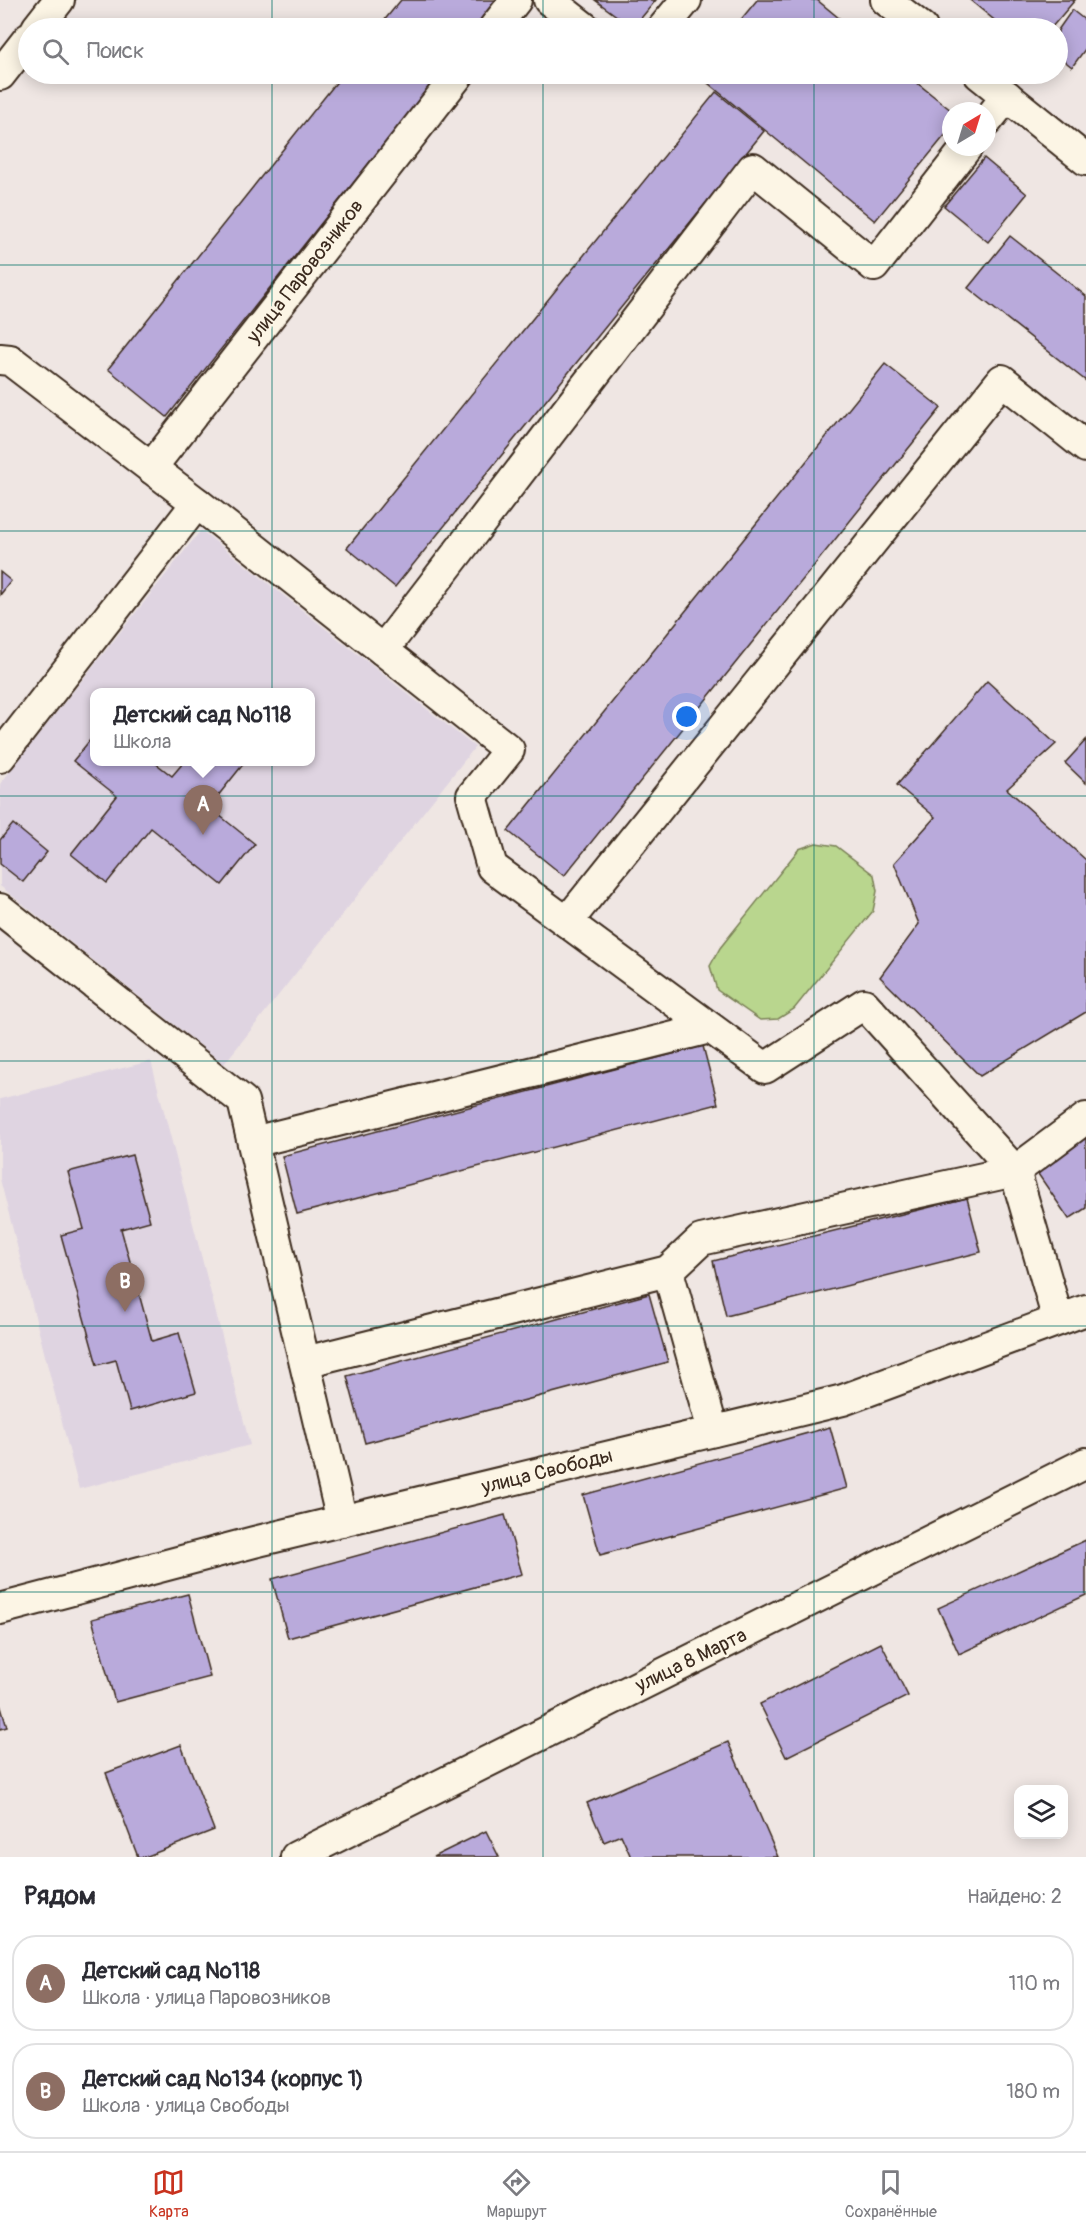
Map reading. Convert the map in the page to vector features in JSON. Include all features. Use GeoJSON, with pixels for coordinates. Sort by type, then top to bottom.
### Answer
{"type":"FeatureCollection","features":[{"type":"Feature","properties":{"kind":"street"},"geometry":{"type":"LineString","coordinates":[[45,18],[59,0]]}},
{"type":"Feature","properties":{"kind":"street"},"geometry":{"type":"LineString","coordinates":[[502,18],[516,0]]}},
{"type":"Feature","properties":{"kind":"street"},"geometry":{"type":"LineString","coordinates":[[549,0],[572,18]]}},
{"type":"Feature","properties":{"kind":"street"},"geometry":{"type":"LineString","coordinates":[[671,18],[686,0]]}},
{"type":"Feature","properties":{"kind":"street"},"geometry":{"type":"LineString","coordinates":[[886,0],[909,18]]}},
{"type":"Feature","properties":{"kind":"street"},"geometry":{"type":"LineString","coordinates":[[0,75],[18,52]]}},
{"type":"Feature","properties":{"kind":"street","name":"улица Паровозников"},"geometry":{"type":"LineString","coordinates":[[151,468],[451,84]]}},
{"type":"Feature","properties":{"kind":"street"},"geometry":{"type":"LineString","coordinates":[[992,84],[1086,160]]}},
{"type":"Feature","properties":{"kind":"street"},"geometry":{"type":"LineString","coordinates":[[996,110],[1007,96]]}},
{"type":"Feature","properties":{"kind":"street"},"geometry":{"type":"LineString","coordinates":[[383,650],[753,168],[874,266],[960,156]]}},
{"type":"Feature","properties":{"kind":"street"},"geometry":{"type":"LineString","coordinates":[[0,359],[10,360],[197,503],[509,750],[472,796],[492,867],[765,1068],[864,1004],[1015,1171],[1058,1320]]}},
{"type":"Feature","properties":{"kind":"street"},"geometry":{"type":"LineString","coordinates":[[567,922],[1002,380],[1086,447]]}},
{"type":"Feature","properties":{"kind":"street"},"geometry":{"type":"LineString","coordinates":[[0,757],[197,503]]}},
{"type":"Feature","properties":{"kind":"street"},"geometry":{"type":"LineString","coordinates":[[0,909],[243,1101],[342,1521]]}},
{"type":"Feature","properties":{"kind":"street"},"geometry":{"type":"LineString","coordinates":[[253,1142],[710,1028]]}},
{"type":"Feature","properties":{"kind":"street"},"geometry":{"type":"LineString","coordinates":[[305,1362],[668,1271],[701,1240],[1015,1171],[1086,1118]]}},
{"type":"Feature","properties":{"kind":"street"},"geometry":{"type":"LineString","coordinates":[[668,1271],[713,1431]]}},
{"type":"Feature","properties":{"kind":"street","name":"улица Свободы"},"geometry":{"type":"LineString","coordinates":[[0,1609],[342,1521],[843,1400],[1086,1310]]}},
{"type":"Feature","properties":{"kind":"street","name":"улица 8 Марта"},"geometry":{"type":"LineString","coordinates":[[296,1857],[1086,1463]]}},
{"type":"Feature","properties":{"kind":"shaded area"},"geometry":{"type":"Polygon","coordinates":[[[201,530],[475,747],[224,1064],[0,886],[0,784],[201,530]]]}},
{"type":"Feature","properties":{"kind":"shaded area"},"geometry":{"type":"Polygon","coordinates":[[[151,1061],[250,1445],[79,1489],[0,1179],[0,1099],[151,1061]]]}},
{"type":"Feature","properties":{"kind":"green space"},"geometry":{"type":"Polygon","coordinates":[[[816,843],[836,846],[874,875],[877,891],[873,911],[794,1009],[778,1019],[760,1020],[717,990],[710,966],[720,948],[799,849],[816,843]]]}},
{"type":"Feature","properties":{"kind":"building"},"geometry":{"type":"Polygon","coordinates":[[[401,0],[498,0],[483,18],[386,18],[401,0]]]}},
{"type":"Feature","properties":{"kind":"building"},"geometry":{"type":"Polygon","coordinates":[[[595,0],[656,0],[641,18],[619,18],[595,0]]]}},
{"type":"Feature","properties":{"kind":"building"},"geometry":{"type":"Polygon","coordinates":[[[757,0],[817,0],[839,18],[742,18],[757,0]]]}},
{"type":"Feature","properties":{"kind":"building"},"geometry":{"type":"Polygon","coordinates":[[[970,0],[1075,0],[1060,18],[992,18],[970,0]]]}},
{"type":"Feature","properties":{"kind":"building"},"geometry":{"type":"Polygon","coordinates":[[[1072,10],[1086,21],[1086,48],[1072,67],[1068,64],[1066,18],[1072,10]]]}},
{"type":"Feature","properties":{"kind":"building"},"geometry":{"type":"Polygon","coordinates":[[[335,84],[432,84],[167,417],[108,369],[335,84]]]}},
{"type":"Feature","properties":{"kind":"building"},"geometry":{"type":"Polygon","coordinates":[[[709,84],[918,84],[942,103],[942,139],[875,221],[709,84]]]}},
{"type":"Feature","properties":{"kind":"building"},"geometry":{"type":"Polygon","coordinates":[[[716,92],[764,131],[395,587],[347,548],[716,92]]]}},
{"type":"Feature","properties":{"kind":"building"},"geometry":{"type":"Polygon","coordinates":[[[984,158],[1027,194],[988,242],[944,206],[984,158]]]}},
{"type":"Feature","properties":{"kind":"building"},"geometry":{"type":"Polygon","coordinates":[[[1010,236],[1086,296],[1086,381],[968,288],[1010,236]]]}},
{"type":"Feature","properties":{"kind":"building"},"geometry":{"type":"Polygon","coordinates":[[[885,364],[941,408],[564,876],[508,831],[885,364]]]}},
{"type":"Feature","properties":{"kind":"building"},"geometry":{"type":"Polygon","coordinates":[[[0,572],[11,581],[0,595],[0,572]]]}},
{"type":"Feature","properties":{"kind":"building"},"geometry":{"type":"Polygon","coordinates":[[[987,681],[1056,744],[1007,789],[1086,860],[1086,1012],[980,1076],[880,977],[919,924],[894,863],[935,817],[897,785],[987,681]]]}},
{"type":"Feature","properties":{"kind":"building"},"geometry":{"type":"Polygon","coordinates":[[[90,740],[90,766],[159,766],[172,776],[181,766],[242,766],[209,807],[255,844],[222,885],[151,828],[107,883],[71,854],[117,796],[73,761],[90,740]]]}},
{"type":"Feature","properties":{"kind":"building"},"geometry":{"type":"Polygon","coordinates":[[[1086,740],[1086,783],[1065,763],[1086,740]]]}},
{"type":"Feature","properties":{"kind":"building"},"geometry":{"type":"Polygon","coordinates":[[[13,824],[47,852],[23,882],[0,864],[0,840],[13,824]]]}},
{"type":"Feature","properties":{"kind":"building"},"geometry":{"type":"Polygon","coordinates":[[[703,1046],[718,1104],[297,1214],[282,1156],[703,1046]]]}},
{"type":"Feature","properties":{"kind":"building"},"geometry":{"type":"Polygon","coordinates":[[[1086,1137],[1086,1208],[1069,1219],[1036,1171],[1086,1137]]]}},
{"type":"Feature","properties":{"kind":"building"},"geometry":{"type":"Polygon","coordinates":[[[132,1155],[150,1221],[121,1229],[152,1341],[179,1333],[196,1392],[130,1411],[116,1360],[97,1365],[61,1235],[84,1229],[68,1172],[132,1155]]]}},
{"type":"Feature","properties":{"kind":"building"},"geometry":{"type":"Polygon","coordinates":[[[967,1198],[981,1252],[726,1316],[713,1261],[967,1198]]]}},
{"type":"Feature","properties":{"kind":"building"},"geometry":{"type":"Polygon","coordinates":[[[649,1294],[668,1362],[365,1443],[347,1376],[649,1294]]]}},
{"type":"Feature","properties":{"kind":"building"},"geometry":{"type":"Polygon","coordinates":[[[830,1427],[847,1488],[600,1555],[583,1495],[830,1427]]]}},
{"type":"Feature","properties":{"kind":"building"},"geometry":{"type":"Polygon","coordinates":[[[505,1515],[522,1574],[288,1638],[272,1579],[505,1515]]]}},
{"type":"Feature","properties":{"kind":"building"},"geometry":{"type":"Polygon","coordinates":[[[1086,1540],[1086,1595],[959,1654],[938,1608],[1086,1540]]]}},
{"type":"Feature","properties":{"kind":"building"},"geometry":{"type":"Polygon","coordinates":[[[188,1594],[210,1677],[115,1702],[92,1619],[188,1594]]]}},
{"type":"Feature","properties":{"kind":"building"},"geometry":{"type":"Polygon","coordinates":[[[881,1643],[908,1696],[786,1757],[760,1704],[881,1643]]]}},
{"type":"Feature","properties":{"kind":"building"},"geometry":{"type":"Polygon","coordinates":[[[0,1704],[7,1727],[0,1729],[0,1704]]]}},
{"type":"Feature","properties":{"kind":"building"},"geometry":{"type":"Polygon","coordinates":[[[728,1742],[778,1857],[631,1857],[621,1835],[604,1842],[587,1803],[728,1742]]]}},
{"type":"Feature","properties":{"kind":"building"},"geometry":{"type":"Polygon","coordinates":[[[181,1745],[214,1830],[145,1857],[138,1857],[106,1773],[181,1745]]]}},
{"type":"Feature","properties":{"kind":"building"},"geometry":{"type":"Polygon","coordinates":[[[486,1831],[499,1857],[433,1857],[486,1831]]]}},
{"type":"Feature","properties":{"kind":"place","name":"Детский сад №118"},"geometry":{"type":"Point","coordinates":[203,835]}},
{"type":"Feature","properties":{"kind":"place","name":"Детский сад №134 (корпус 1)"},"geometry":{"type":"Point","coordinates":[125,1312]}}]}
